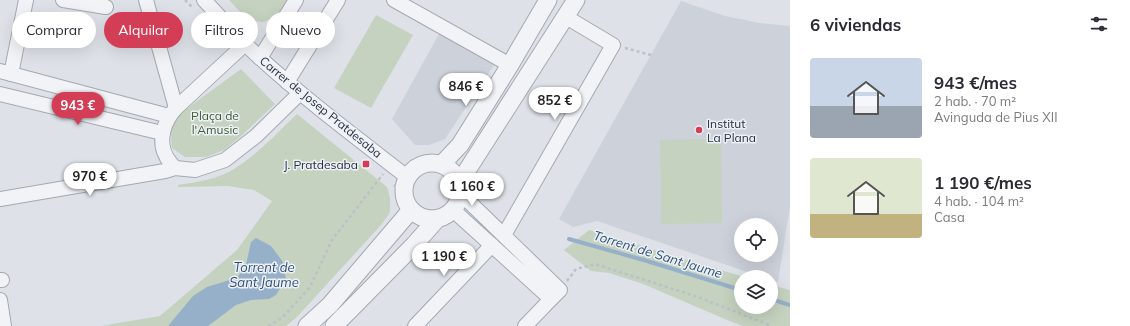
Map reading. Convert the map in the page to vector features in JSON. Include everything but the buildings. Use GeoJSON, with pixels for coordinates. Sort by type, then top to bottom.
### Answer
{"type":"FeatureCollection","features":[{"type":"Feature","properties":{"kind":"street"},"geometry":{"type":"LineString","coordinates":[[26,0],[5,73],[172,112]]}},
{"type":"Feature","properties":{"kind":"street"},"geometry":{"type":"LineString","coordinates":[[63,0],[106,8]]}},
{"type":"Feature","properties":{"kind":"street"},"geometry":{"type":"LineString","coordinates":[[146,0],[172,112]]}},
{"type":"Feature","properties":{"kind":"street","name":"Carrer de Josep Pratdesaba"},"geometry":{"type":"LineString","coordinates":[[204,0],[215,12]]}},
{"type":"Feature","properties":{"kind":"street"},"geometry":{"type":"LineString","coordinates":[[260,58],[296,0]]}},
{"type":"Feature","properties":{"kind":"street"},"geometry":{"type":"LineString","coordinates":[[287,82],[338,0]]}},
{"type":"Feature","properties":{"kind":"street"},"geometry":{"type":"LineString","coordinates":[[394,0],[510,65]]}},
{"type":"Feature","properties":{"kind":"street"},"geometry":{"type":"LineString","coordinates":[[442,164],[460,145],[510,65],[548,0]]}},
{"type":"Feature","properties":{"kind":"street"},"geometry":{"type":"LineString","coordinates":[[556,295],[504,235],[460,188],[456,175],[450,169],[442,164],[422,164],[411,172],[404,185],[406,203],[417,215],[423,218],[437,219],[446,216],[453,210],[458,202],[460,188],[576,0]]}},
{"type":"Feature","properties":{"kind":"street"},"geometry":{"type":"LineString","coordinates":[[504,235],[613,44],[566,17]]}},
{"type":"Feature","properties":{"kind":"street"},"geometry":{"type":"LineString","coordinates":[[175,168],[167,158],[162,147],[162,133],[172,112],[241,48]]}},
{"type":"Feature","properties":{"kind":"street","name":"Carrer de Josep Pratdesaba"},"geometry":{"type":"LineString","coordinates":[[249,48],[300,93],[407,177]]}},
{"type":"Feature","properties":{"kind":"street"},"geometry":{"type":"LineString","coordinates":[[0,199],[165,171],[175,168],[195,170],[225,160],[256,136],[300,93]]}},
{"type":"Feature","properties":{"kind":"street"},"geometry":{"type":"LineString","coordinates":[[0,94],[162,133]]}},
{"type":"Feature","properties":{"kind":"street"},"geometry":{"type":"LineString","coordinates":[[307,326],[330,305],[411,210]]}},
{"type":"Feature","properties":{"kind":"street"},"geometry":{"type":"LineString","coordinates":[[453,210],[492,245],[556,295]]}},
{"type":"Feature","properties":{"kind":"street"},"geometry":{"type":"LineString","coordinates":[[334,326],[414,245],[437,219]]}},
{"type":"Feature","properties":{"kind":"street"},"geometry":{"type":"LineString","coordinates":[[415,326],[492,245]]}},
{"type":"Feature","properties":{"kind":"street"},"geometry":{"type":"LineString","coordinates":[[525,326],[556,295]]}},
{"type":"Feature","properties":{"kind":"street"},"geometry":{"type":"LineString","coordinates":[[0,300],[4,326]]}},
{"type":"Feature","properties":{"kind":"path"},"geometry":{"type":"LineString","coordinates":[[613,44],[651,54]]}},
{"type":"Feature","properties":{"kind":"path"},"geometry":{"type":"LineString","coordinates":[[268,326],[283,318],[310,288],[332,240],[384,173]]}},
{"type":"Feature","properties":{"kind":"path"},"geometry":{"type":"LineString","coordinates":[[556,295],[576,269],[595,264],[698,297],[772,326]]}},
{"type":"Feature","properties":{"kind":"shaded area","name":"Institut La Plana"},"geometry":{"type":"Polygon","coordinates":[[[681,1],[725,16],[760,23],[790,26],[790,206],[778,282],[778,270],[741,270],[597,221],[573,227],[559,219],[681,1]]]}},
{"type":"Feature","properties":{"kind":"shaded area"},"geometry":{"type":"Polygon","coordinates":[[[439,34],[494,65],[445,139],[429,145],[415,145],[392,119],[439,34]]]}},
{"type":"Feature","properties":{"kind":"green space"},"geometry":{"type":"Polygon","coordinates":[[[229,0],[288,0],[280,12],[266,12],[266,21],[263,22],[258,21],[258,12],[240,12],[229,0]]]}},
{"type":"Feature","properties":{"kind":"green space"},"geometry":{"type":"Polygon","coordinates":[[[376,15],[413,35],[371,108],[334,88],[376,15]]]}},
{"type":"Feature","properties":{"kind":"green space","name":"Plaça de l'Amusic"},"geometry":{"type":"Polygon","coordinates":[[[241,69],[275,104],[224,150],[206,157],[185,157],[172,148],[171,135],[173,124],[182,112],[241,69]]]}},
{"type":"Feature","properties":{"kind":"green space"},"geometry":{"type":"Polygon","coordinates":[[[297,114],[387,187],[390,198],[390,211],[381,225],[297,317],[286,326],[101,326],[160,316],[237,250],[272,201],[254,190],[228,186],[178,187],[178,185],[214,178],[234,169],[259,150],[297,114]]]}},
{"type":"Feature","properties":{"kind":"green space"},"geometry":{"type":"Polygon","coordinates":[[[721,139],[722,223],[661,224],[660,140],[721,139]]]}},
{"type":"Feature","properties":{"kind":"green space"},"geometry":{"type":"Polygon","coordinates":[[[589,230],[734,274],[734,314],[778,314],[778,287],[790,290],[790,326],[743,326],[643,284],[609,273],[591,271],[564,250],[589,230]]]}},
{"type":"Feature","properties":{"kind":"water","name":"Torrent de Sant Jaume"},"geometry":{"type":"Polygon","coordinates":[[[256,238],[271,246],[283,262],[286,279],[276,295],[269,299],[251,300],[236,305],[208,326],[168,326],[193,296],[207,287],[236,278],[245,269],[251,242],[256,238]]]}},
{"type":"Feature","properties":{"kind":"waterway","name":"Torrent de Sant Jaume"},"geometry":{"type":"LineString","coordinates":[[569,239],[734,288]]}},
{"type":"Feature","properties":{"kind":"waterway","name":"Torrent de Sant Jaume"},"geometry":{"type":"LineString","coordinates":[[778,301],[790,305]]}},
{"type":"Feature","properties":{"kind":"place","name":"Institut La Plana"},"geometry":{"type":"Point","coordinates":[699,130]}},
{"type":"Feature","properties":{"kind":"place","name":"J. Pratdesaba"},"geometry":{"type":"Point","coordinates":[366,164]}}]}
